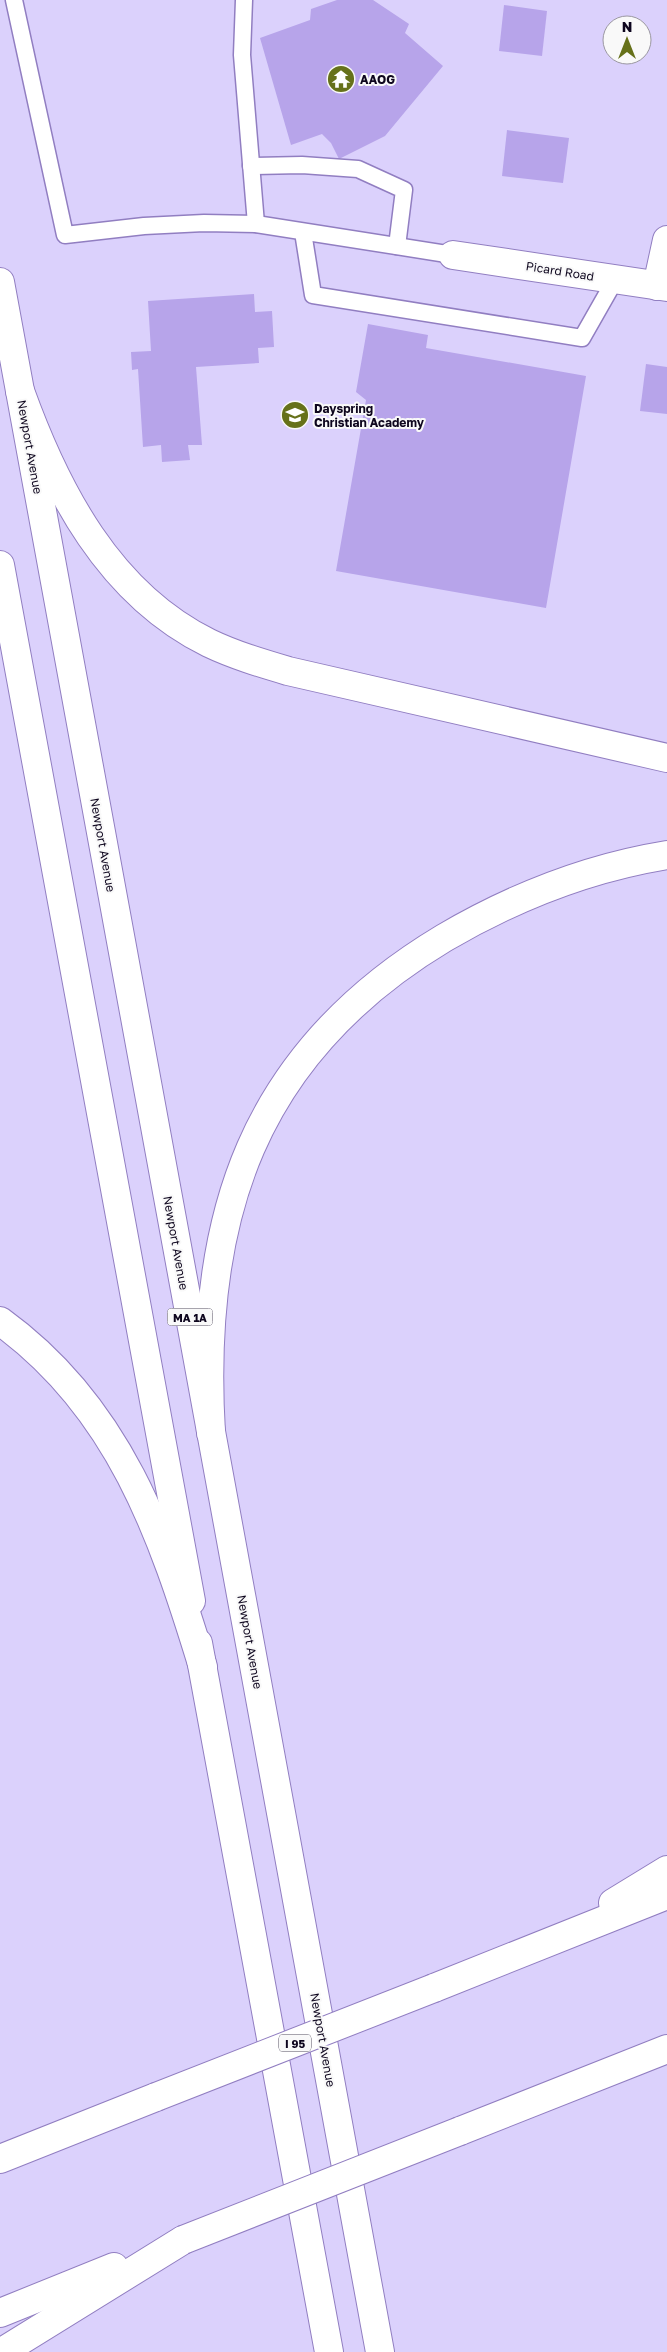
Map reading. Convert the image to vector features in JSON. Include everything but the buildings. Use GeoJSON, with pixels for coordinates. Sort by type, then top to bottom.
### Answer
{"type":"FeatureCollection","features":[{"type":"Feature","properties":{"kind":"main road"},"geometry":{"type":"LineString","coordinates":[[662,287],[667,240]]}},
{"type":"Feature","properties":{"kind":"main road","name":"Picard Road"},"geometry":{"type":"LineString","coordinates":[[454,255],[662,287]]}},
{"type":"Feature","properties":{"kind":"main road","name":"Newport Avenue"},"geometry":{"type":"LineString","coordinates":[[0,282],[380,2352]]}},
{"type":"Feature","properties":{"kind":"main road"},"geometry":{"type":"LineString","coordinates":[[20,391],[44,453],[71,507],[87,533],[142,597],[185,630],[232,654],[288,671],[667,758]]}},
{"type":"Feature","properties":{"kind":"main road"},"geometry":{"type":"LineString","coordinates":[[0,565],[328,2352]]}},
{"type":"Feature","properties":{"kind":"main road"},"geometry":{"type":"LineString","coordinates":[[211,1433],[208,1365],[210,1331],[212,1298],[223,1232],[231,1202],[254,1139],[282,1088],[305,1056],[347,1011],[371,989],[430,947],[471,922],[529,894],[565,880],[635,860],[667,855]]}},
{"type":"Feature","properties":{"kind":"main road"},"geometry":{"type":"LineString","coordinates":[[0,1321],[43,1355],[90,1408],[120,1454],[156,1530],[203,1668]]}},
{"type":"Feature","properties":{"kind":"main road"},"geometry":{"type":"LineString","coordinates":[[545,1944],[667,1870]]}},
{"type":"Feature","properties":{"kind":"main road","name":"I 95"},"geometry":{"type":"LineString","coordinates":[[0,2159],[667,1895]]}},
{"type":"Feature","properties":{"kind":"main road"},"geometry":{"type":"LineString","coordinates":[[0,2313],[667,2049]]}},
{"type":"Feature","properties":{"kind":"main road"},"geometry":{"type":"LineString","coordinates":[[594,2078],[667,2066]]}},
{"type":"Feature","properties":{"kind":"main road"},"geometry":{"type":"LineString","coordinates":[[0,2152],[32,2146]]}},
{"type":"Feature","properties":{"kind":"main road"},"geometry":{"type":"LineString","coordinates":[[2,2352],[183,2240]]}},
{"type":"Feature","properties":{"kind":"lane"},"geometry":{"type":"LineString","coordinates":[[14,0],[65,236],[187,224],[256,224],[454,255]]}},
{"type":"Feature","properties":{"kind":"lane"},"geometry":{"type":"LineString","coordinates":[[244,0],[242,54],[256,224]]}},
{"type":"Feature","properties":{"kind":"lane"},"geometry":{"type":"LineString","coordinates":[[251,166],[302,165],[358,168],[404,190],[397,246]]}},
{"type":"Feature","properties":{"kind":"lane"},"geometry":{"type":"LineString","coordinates":[[303,232],[313,295],[582,338],[615,280]]}},
{"type":"Feature","properties":{"kind":"place","name":"AAOG"},"geometry":{"type":"Point","coordinates":[341,79]}},
{"type":"Feature","properties":{"kind":"place","name":"Dayspring Christian Academy"},"geometry":{"type":"Point","coordinates":[295,415]}}]}
